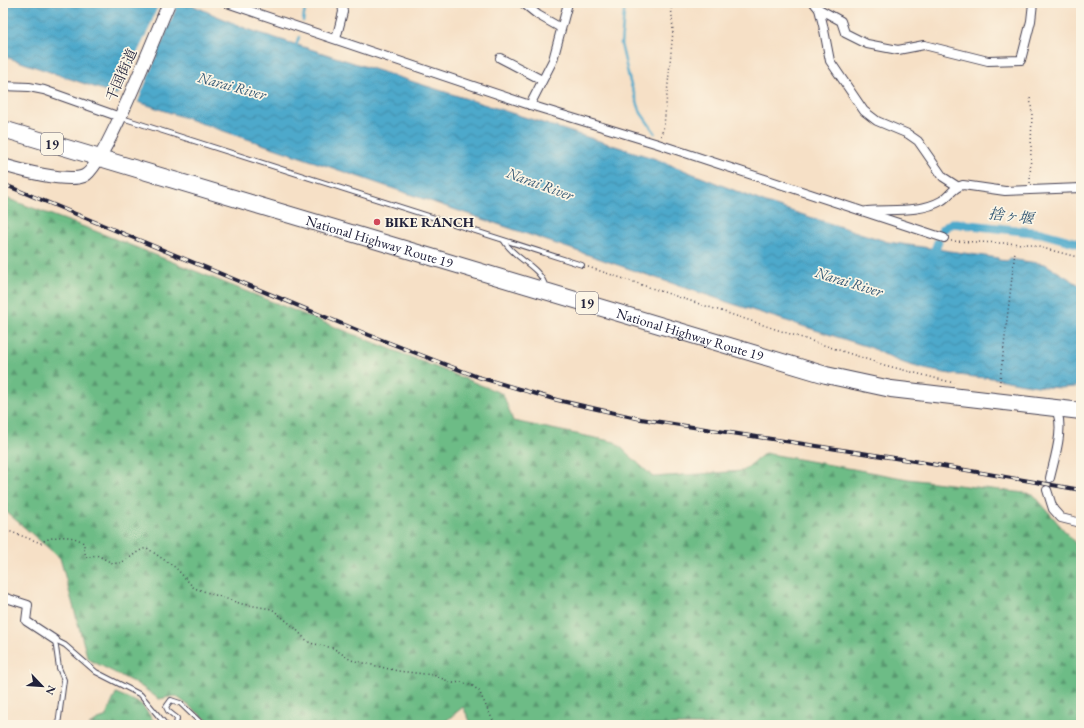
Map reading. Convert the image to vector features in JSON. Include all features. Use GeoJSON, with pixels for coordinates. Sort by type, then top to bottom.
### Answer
{"type":"FeatureCollection","features":[{"type":"Feature","properties":{"kind":"highway","name":"19"},"geometry":{"type":"LineString","coordinates":[[3,129],[100,158]]}},
{"type":"Feature","properties":{"kind":"highway","name":"National Highway Route 19"},"geometry":{"type":"LineString","coordinates":[[100,158],[826,375],[863,384],[912,392],[1081,411]]}},
{"type":"Feature","properties":{"kind":"street","name":"千国街道"},"geometry":{"type":"LineString","coordinates":[[3,165],[46,175],[75,178],[82,177],[90,173],[100,158],[121,114],[168,3]]}},
{"type":"Feature","properties":{"kind":"street"},"geometry":{"type":"LineString","coordinates":[[228,3],[530,105],[658,144],[944,238]]}},
{"type":"Feature","properties":{"kind":"street"},"geometry":{"type":"LineString","coordinates":[[336,39],[343,12],[342,3]]}},
{"type":"Feature","properties":{"kind":"street"},"geometry":{"type":"LineString","coordinates":[[523,3],[538,15],[561,28]]}},
{"type":"Feature","properties":{"kind":"street"},"geometry":{"type":"LineString","coordinates":[[530,105],[553,60],[568,3]]}},
{"type":"Feature","properties":{"kind":"street"},"geometry":{"type":"LineString","coordinates":[[817,6],[841,21],[845,33],[867,44],[898,50],[924,45],[988,61],[1021,60],[1031,21],[1033,3]]}},
{"type":"Feature","properties":{"kind":"street"},"geometry":{"type":"LineString","coordinates":[[817,6],[830,62],[864,111],[877,121],[908,134],[918,141],[943,177],[957,186]]}},
{"type":"Feature","properties":{"kind":"street"},"geometry":{"type":"LineString","coordinates":[[500,58],[542,80]]}},
{"type":"Feature","properties":{"kind":"street"},"geometry":{"type":"LineString","coordinates":[[3,86],[29,87],[44,90],[121,114]]}},
{"type":"Feature","properties":{"kind":"street"},"geometry":{"type":"LineString","coordinates":[[862,211],[923,207],[942,201],[957,186],[963,185],[1005,191],[1081,188]]}},
{"type":"Feature","properties":{"kind":"street"},"geometry":{"type":"LineString","coordinates":[[1050,478],[1058,442],[1060,415],[1055,408]]}},
{"type":"Feature","properties":{"kind":"street"},"geometry":{"type":"LineString","coordinates":[[1047,490],[1053,508],[1061,518],[1081,523]]}},
{"type":"Feature","properties":{"kind":"street"},"geometry":{"type":"LineString","coordinates":[[3,597],[28,605],[26,621],[55,640]]}},
{"type":"Feature","properties":{"kind":"lane"},"geometry":{"type":"LineString","coordinates":[[121,114],[582,265]]}},
{"type":"Feature","properties":{"kind":"lane"},"geometry":{"type":"LineString","coordinates":[[504,240],[509,250],[536,270],[544,280],[547,291]]}},
{"type":"Feature","properties":{"kind":"lane"},"geometry":{"type":"LineString","coordinates":[[55,640],[59,668],[64,680],[58,725]]}},
{"type":"Feature","properties":{"kind":"lane"},"geometry":{"type":"LineString","coordinates":[[55,640],[66,645],[96,672],[141,695],[166,725]]}},
{"type":"Feature","properties":{"kind":"lane"},"geometry":{"type":"LineString","coordinates":[[176,725],[176,718],[166,706],[171,700],[180,703],[203,725]]}},
{"type":"Feature","properties":{"kind":"path"},"geometry":{"type":"LineString","coordinates":[[658,144],[664,126],[672,31],[671,3]]}},
{"type":"Feature","properties":{"kind":"path"},"geometry":{"type":"LineString","coordinates":[[1030,97],[1032,113],[1030,190]]}},
{"type":"Feature","properties":{"kind":"path"},"geometry":{"type":"LineString","coordinates":[[944,238],[953,241],[1027,244],[1081,258]]}},
{"type":"Feature","properties":{"kind":"path"},"geometry":{"type":"LineString","coordinates":[[999,389],[1015,251]]}},
{"type":"Feature","properties":{"kind":"path"},"geometry":{"type":"LineString","coordinates":[[582,265],[884,364],[956,383]]}},
{"type":"Feature","properties":{"kind":"path"},"geometry":{"type":"LineString","coordinates":[[3,313],[5,316],[3,320]]}},
{"type":"Feature","properties":{"kind":"path"},"geometry":{"type":"LineString","coordinates":[[3,372],[6,378],[3,379]]}},
{"type":"Feature","properties":{"kind":"path"},"geometry":{"type":"LineString","coordinates":[[3,529],[41,543],[55,537],[78,538],[84,544],[84,551],[87,558],[96,555],[114,563],[122,563],[142,549],[147,548],[176,568],[194,588],[242,604],[272,609],[294,627],[310,643],[333,648],[351,660],[398,671],[422,673],[454,683],[461,682],[473,686],[479,691],[495,725]]}},
{"type":"Feature","properties":{"kind":"green space"},"geometry":{"type":"Polygon","coordinates":[[[3,197],[95,231],[503,394],[513,421],[615,442],[653,477],[743,471],[765,453],[908,479],[1033,494],[1081,550],[1081,725],[472,725],[463,707],[441,725],[214,725],[176,696],[159,699],[139,685],[90,660],[87,656],[60,558],[3,509],[3,197]]]}},
{"type":"Feature","properties":{"kind":"green space"},"geometry":{"type":"Polygon","coordinates":[[[116,693],[141,704],[157,725],[89,725],[106,716],[116,693]]]}},
{"type":"Feature","properties":{"kind":"water","name":"Narai River"},"geometry":{"type":"Polygon","coordinates":[[[3,3],[187,3],[247,29],[656,159],[766,203],[888,242],[998,258],[998,260],[1008,261],[1009,259],[1045,264],[1081,286],[1081,386],[1069,388],[1045,387],[985,377],[941,372],[912,366],[872,348],[730,303],[3,56],[3,3]]]}},
{"type":"Feature","properties":{"kind":"pier"},"geometry":{"type":"Polygon","coordinates":[[[159,3],[178,3],[137,104],[116,97],[149,29],[159,3]]]}},
{"type":"Feature","properties":{"kind":"waterway"},"geometry":{"type":"LineString","coordinates":[[303,21],[306,3]]}},
{"type":"Feature","properties":{"kind":"waterway"},"geometry":{"type":"LineString","coordinates":[[625,3],[621,44],[630,82],[641,113],[655,133]]}},
{"type":"Feature","properties":{"kind":"waterway"},"geometry":{"type":"LineString","coordinates":[[296,46],[299,37]]}},
{"type":"Feature","properties":{"kind":"waterway","name":"捨ヶ堰"},"geometry":{"type":"LineString","coordinates":[[941,233],[943,229],[952,223],[1041,233],[1081,244]]}},
{"type":"Feature","properties":{"kind":"waterway","name":"捨ヶ堰"},"geometry":{"type":"LineString","coordinates":[[931,261],[938,242]]}},
{"type":"Feature","properties":{"kind":"tunnel"},"geometry":{"type":"LineString","coordinates":[[1047,490],[1050,478]]}},
{"type":"Feature","properties":{"kind":"railway"},"geometry":{"type":"LineString","coordinates":[[3,184],[369,335],[478,377],[557,400],[641,419],[914,461],[1081,490]]}},
{"type":"Feature","properties":{"kind":"place","name":"BIKE RANCH"},"geometry":{"type":"Point","coordinates":[377,222]}}]}
